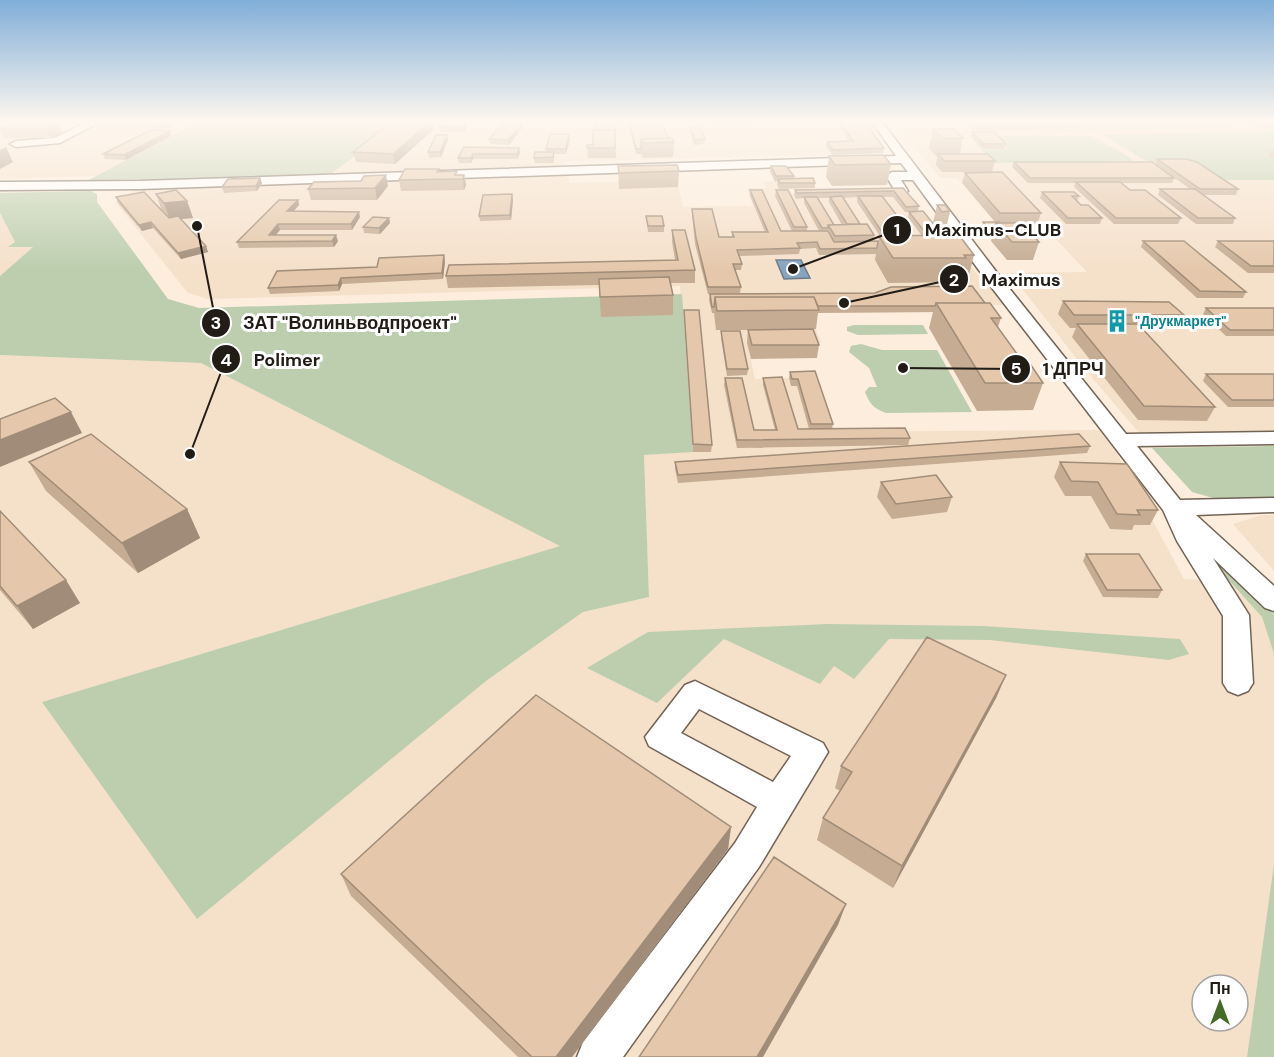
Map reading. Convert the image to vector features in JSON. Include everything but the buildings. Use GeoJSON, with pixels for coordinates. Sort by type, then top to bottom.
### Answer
{"type":"FeatureCollection","features":[{"type":"Feature","properties":{"kind":"street"},"geometry":{"type":"LineString","coordinates":[[0,186],[140,185],[542,171]]}},
{"type":"Feature","properties":{"kind":"street"},"geometry":{"type":"LineString","coordinates":[[913,171],[995,281],[1174,508],[1274,601]]}},
{"type":"Feature","properties":{"kind":"street"},"geometry":{"type":"LineString","coordinates":[[903,191],[892,176],[916,176]]}},
{"type":"Feature","properties":{"kind":"street"},"geometry":{"type":"LineString","coordinates":[[1122,440],[1274,438]]}},
{"type":"Feature","properties":{"kind":"street"},"geometry":{"type":"LineString","coordinates":[[1174,508],[1274,505]]}},
{"type":"Feature","properties":{"kind":"street"},"geometry":{"type":"LineString","coordinates":[[1174,508],[1189,541],[1236,615],[1238,683]]}},
{"type":"Feature","properties":{"kind":"street"},"geometry":{"type":"LineString","coordinates":[[598,1057],[747,855],[778,802]]}},
{"type":"Feature","properties":{"kind":"shaded area"},"geometry":{"type":"Polygon","coordinates":[[[0,171],[106,171],[97,176],[0,179],[0,171]]]}},
{"type":"Feature","properties":{"kind":"shaded area"},"geometry":{"type":"Polygon","coordinates":[[[334,171],[446,171],[329,175],[334,171]]]}},
{"type":"Feature","properties":{"kind":"shaded area"},"geometry":{"type":"Polygon","coordinates":[[[935,171],[1274,171],[1274,446],[1152,448],[1089,374],[1101,374],[1092,363],[1080,363],[1010,273],[1087,272],[1053,236],[1044,236],[1033,224],[957,178],[940,178],[935,171]]]}},
{"type":"Feature","properties":{"kind":"shaded area"},"geometry":{"type":"Polygon","coordinates":[[[569,175],[569,183],[677,180],[683,207],[753,206],[747,188],[766,188],[764,182],[775,182],[781,193],[795,195],[902,193],[950,252],[957,252],[1006,305],[980,305],[985,312],[810,313],[821,343],[747,343],[755,379],[789,378],[791,385],[797,386],[810,432],[1099,430],[1115,450],[1184,579],[1229,581],[1262,617],[1274,654],[1274,864],[1247,1057],[0,1057],[0,355],[201,363],[561,546],[42,702],[486,681],[583,612],[649,597],[644,455],[693,451],[680,286],[208,299],[188,293],[115,202],[137,189],[279,182],[569,175]]]}},
{"type":"Feature","properties":{"kind":"shaded area"},"geometry":{"type":"Polygon","coordinates":[[[0,213],[15,242],[9,247],[34,246],[0,276],[0,213]]]}},
{"type":"Feature","properties":{"kind":"shaded area"},"geometry":{"type":"Polygon","coordinates":[[[1261,515],[1274,515],[1274,571],[1233,524],[1261,515]]]}},
{"type":"Feature","properties":{"kind":"green space"},"geometry":{"type":"Polygon","coordinates":[[[105,171],[334,171],[329,175],[85,182],[105,171]]]}},
{"type":"Feature","properties":{"kind":"green space"},"geometry":{"type":"Polygon","coordinates":[[[1205,171],[1274,171],[1274,180],[1219,180],[1205,171]]]}},
{"type":"Feature","properties":{"kind":"green space"},"geometry":{"type":"Polygon","coordinates":[[[91,191],[97,194],[97,202],[168,299],[199,308],[682,294],[693,452],[644,455],[649,597],[583,612],[486,681],[197,919],[42,702],[560,546],[201,363],[0,355],[0,276],[33,247],[8,247],[15,242],[0,213],[0,193],[91,191]]]}},
{"type":"Feature","properties":{"kind":"green space"},"geometry":{"type":"Polygon","coordinates":[[[854,325],[923,325],[928,334],[858,335],[847,331],[847,327],[854,325]]]}},
{"type":"Feature","properties":{"kind":"green space"},"geometry":{"type":"Polygon","coordinates":[[[861,344],[882,350],[937,350],[972,412],[886,413],[878,409],[870,403],[865,392],[869,387],[877,387],[869,368],[849,352],[851,346],[861,344]]]}},
{"type":"Feature","properties":{"kind":"green space"},"geometry":{"type":"Polygon","coordinates":[[[1274,446],[1274,501],[1231,503],[1192,492],[1152,448],[1274,446]]]}},
{"type":"Feature","properties":{"kind":"green space"},"geometry":{"type":"Polygon","coordinates":[[[1222,561],[1274,614],[1274,654],[1262,617],[1213,563],[1222,561]]]}},
{"type":"Feature","properties":{"kind":"green space"},"geometry":{"type":"Polygon","coordinates":[[[827,624],[982,626],[1180,639],[1189,654],[1169,660],[990,640],[889,639],[854,679],[834,666],[820,684],[724,639],[657,703],[587,668],[648,632],[827,624]]]}},
{"type":"Feature","properties":{"kind":"green space"},"geometry":{"type":"Polygon","coordinates":[[[1274,864],[1274,1057],[1247,1057],[1274,864]]]}},
{"type":"Feature","properties":{"kind":"water"},"geometry":{"type":"Polygon","coordinates":[[[776,260],[801,260],[810,278],[784,279],[776,260]]]}},
{"type":"Feature","properties":{"kind":"place","name":"ЗАТ \"Волиньводпроект\""},"geometry":{"type":"Point","coordinates":[197,226]}},
{"type":"Feature","properties":{"kind":"place","name":"Maximus-CLUB"},"geometry":{"type":"Point","coordinates":[793,269]}},
{"type":"Feature","properties":{"kind":"place","name":"Maximus"},"geometry":{"type":"Point","coordinates":[844,303]}},
{"type":"Feature","properties":{"kind":"place","name":"\"Друкмаркет\""},"geometry":{"type":"Point","coordinates":[1117,321]}},
{"type":"Feature","properties":{"kind":"place","name":"1 ДПРЧ"},"geometry":{"type":"Point","coordinates":[903,368]}},
{"type":"Feature","properties":{"kind":"place","name":"Polimer"},"geometry":{"type":"Point","coordinates":[190,454]}}]}
